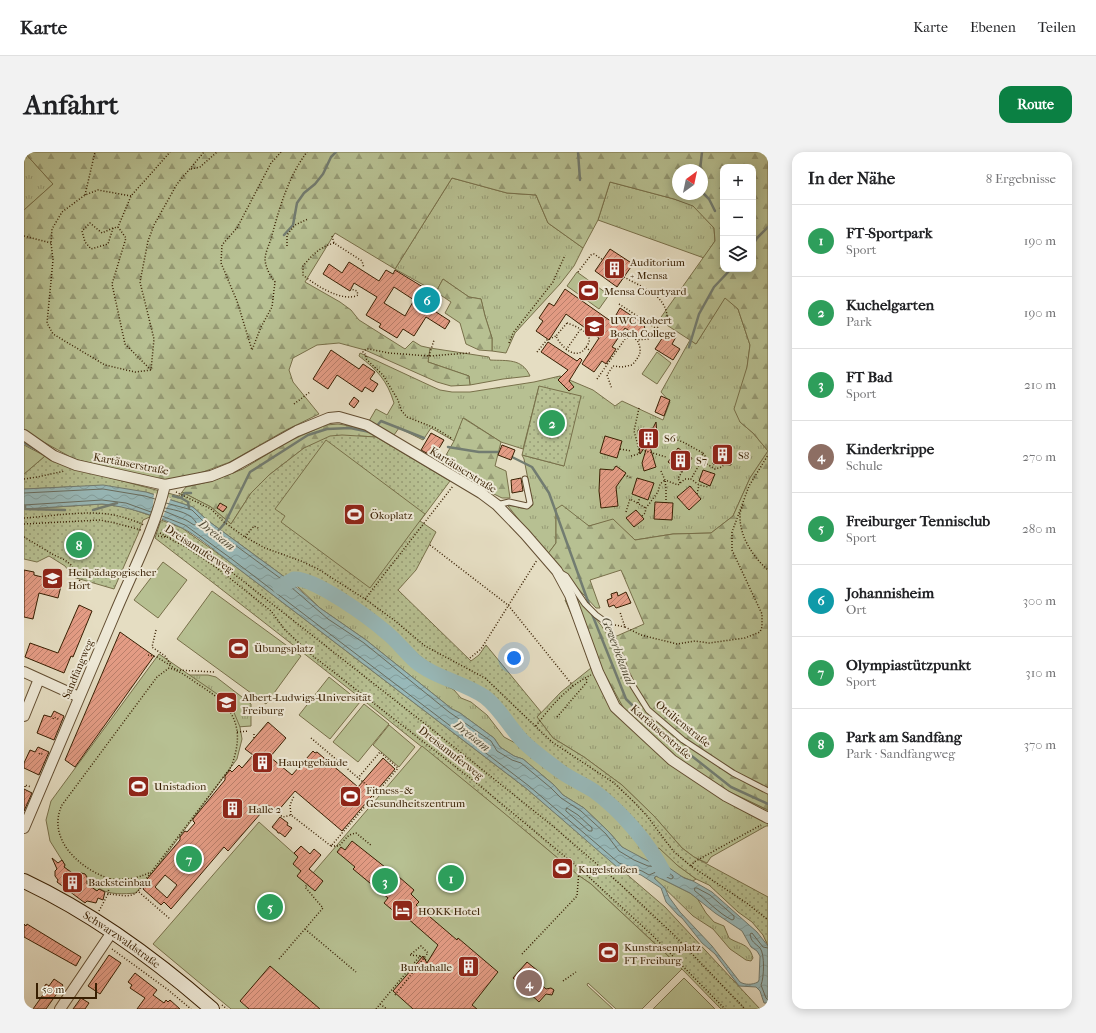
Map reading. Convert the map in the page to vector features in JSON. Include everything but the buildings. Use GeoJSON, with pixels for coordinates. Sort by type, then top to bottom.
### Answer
{"type":"FeatureCollection","features":[{"type":"Feature","properties":{"kind":"main road","name":"Schwarzwaldstraße"},"geometry":{"type":"LineString","coordinates":[[24,881],[94,920],[132,945],[205,1007]]}},
{"type":"Feature","properties":{"kind":"street","name":"Kartäuserstraße"},"geometry":{"type":"LineString","coordinates":[[24,435],[54,456],[76,465],[164,488],[211,476],[231,468],[297,431],[329,418],[339,417],[367,426],[482,493],[497,505],[557,572],[570,595],[598,672],[615,707],[672,760],[765,822]]}},
{"type":"Feature","properties":{"kind":"street","name":"Sandfangweg"},"geometry":{"type":"LineString","coordinates":[[24,828],[153,527],[164,488]]}},
{"type":"Feature","properties":{"kind":"street"},"geometry":{"type":"LineString","coordinates":[[24,672],[79,697]]}},
{"type":"Feature","properties":{"kind":"street"},"geometry":{"type":"LineString","coordinates":[[24,716],[40,679]]}},
{"type":"Feature","properties":{"kind":"street"},"geometry":{"type":"LineString","coordinates":[[60,1009],[112,932]]}},
{"type":"Feature","properties":{"kind":"lane"},"geometry":{"type":"LineString","coordinates":[[497,505],[509,502],[527,506],[530,503],[525,479]]}},
{"type":"Feature","properties":{"kind":"lane"},"geometry":{"type":"LineString","coordinates":[[557,572],[566,576],[585,604],[596,616],[607,623]]}},
{"type":"Feature","properties":{"kind":"lane","name":"Ottilienstraße"},"geometry":{"type":"LineString","coordinates":[[607,623],[627,674],[648,710],[689,744],[733,773],[768,791]]}},
{"type":"Feature","properties":{"kind":"path"},"geometry":{"type":"LineString","coordinates":[[85,195],[95,152]]}},
{"type":"Feature","properties":{"kind":"path"},"geometry":{"type":"LineString","coordinates":[[118,227],[131,196],[170,152]]}},
{"type":"Feature","properties":{"kind":"path"},"geometry":{"type":"LineString","coordinates":[[151,370],[154,339],[140,282],[148,241],[154,225],[177,184],[204,152]]}},
{"type":"Feature","properties":{"kind":"path"},"geometry":{"type":"LineString","coordinates":[[189,170],[200,167],[217,152]]}},
{"type":"Feature","properties":{"kind":"path"},"geometry":{"type":"LineString","coordinates":[[281,152],[271,164],[237,228],[222,245],[221,263],[237,301],[252,350],[261,327],[272,307],[275,282],[269,275],[265,259],[285,194],[307,152]]}},
{"type":"Feature","properties":{"kind":"path"},"geometry":{"type":"LineString","coordinates":[[131,196],[98,190],[85,195],[62,212],[52,229],[51,243],[53,260],[47,323],[53,334],[105,365],[135,372],[151,370]]}},
{"type":"Feature","properties":{"kind":"path"},"geometry":{"type":"LineString","coordinates":[[287,246],[287,235],[295,226],[308,219]]}},
{"type":"Feature","properties":{"kind":"path"},"geometry":{"type":"LineString","coordinates":[[113,228],[108,244],[91,249],[85,242],[82,231],[90,223],[102,233],[113,228],[118,227]]}},
{"type":"Feature","properties":{"kind":"path"},"geometry":{"type":"LineString","coordinates":[[118,227],[126,238],[112,284],[125,344],[151,370]]}},
{"type":"Feature","properties":{"kind":"path"},"geometry":{"type":"LineString","coordinates":[[24,236],[51,243]]}},
{"type":"Feature","properties":{"kind":"path"},"geometry":{"type":"LineString","coordinates":[[332,236],[334,243],[362,261],[364,268]]}},
{"type":"Feature","properties":{"kind":"path"},"geometry":{"type":"LineString","coordinates":[[334,243],[324,246],[312,255],[303,266],[303,275],[328,291],[347,298],[354,298],[358,296],[357,290],[351,289]]}},
{"type":"Feature","properties":{"kind":"path"},"geometry":{"type":"LineString","coordinates":[[578,272],[591,255],[594,254],[603,260]]}},
{"type":"Feature","properties":{"kind":"path"},"geometry":{"type":"LineString","coordinates":[[508,343],[513,333],[553,282],[565,255]]}},
{"type":"Feature","properties":{"kind":"path"},"geometry":{"type":"LineString","coordinates":[[597,379],[626,339],[631,337],[637,340],[648,339],[667,316],[666,309],[650,290],[640,287],[624,277]]}},
{"type":"Feature","properties":{"kind":"path"},"geometry":{"type":"LineString","coordinates":[[619,304],[657,329]]}},
{"type":"Feature","properties":{"kind":"path"},"geometry":{"type":"LineString","coordinates":[[537,352],[547,340],[556,336],[567,323],[580,329],[588,335],[590,339],[583,352],[578,354],[566,350],[556,336]]}},
{"type":"Feature","properties":{"kind":"path"},"geometry":{"type":"LineString","coordinates":[[566,350],[580,329]]}},
{"type":"Feature","properties":{"kind":"path"},"geometry":{"type":"LineString","coordinates":[[429,356],[434,340]]}},
{"type":"Feature","properties":{"kind":"path"},"geometry":{"type":"LineString","coordinates":[[612,389],[607,375],[613,366],[622,367],[632,365],[639,357],[641,347],[637,340]]}},
{"type":"Feature","properties":{"kind":"path"},"geometry":{"type":"LineString","coordinates":[[586,348],[590,352]]}},
{"type":"Feature","properties":{"kind":"path"},"geometry":{"type":"LineString","coordinates":[[451,438],[435,428],[407,417],[401,410],[398,400],[383,375],[366,359],[363,352],[366,349],[369,349],[388,353],[429,356],[469,353],[471,351]]}},
{"type":"Feature","properties":{"kind":"path"},"geometry":{"type":"LineString","coordinates":[[294,404],[310,392]]}},
{"type":"Feature","properties":{"kind":"path"},"geometry":{"type":"LineString","coordinates":[[631,456],[639,454],[634,431],[639,408]]}},
{"type":"Feature","properties":{"kind":"path"},"geometry":{"type":"LineString","coordinates":[[670,437],[703,453],[707,459],[707,464],[716,469],[722,467],[724,464]]}},
{"type":"Feature","properties":{"kind":"path"},"geometry":{"type":"LineString","coordinates":[[620,449],[631,451]]}},
{"type":"Feature","properties":{"kind":"path"},"geometry":{"type":"LineString","coordinates":[[639,449],[666,458]]}},
{"type":"Feature","properties":{"kind":"path"},"geometry":{"type":"LineString","coordinates":[[691,479],[699,465],[703,453]]}},
{"type":"Feature","properties":{"kind":"path"},"geometry":{"type":"LineString","coordinates":[[607,623],[626,627],[641,635],[678,644],[695,641],[709,643],[745,638],[760,632],[762,627],[762,614],[732,550],[732,532],[749,486],[768,455]]}},
{"type":"Feature","properties":{"kind":"path"},"geometry":{"type":"LineString","coordinates":[[24,479],[65,471],[76,465]]}},
{"type":"Feature","properties":{"kind":"path"},"geometry":{"type":"LineString","coordinates":[[661,471],[665,480],[666,503]]}},
{"type":"Feature","properties":{"kind":"path"},"geometry":{"type":"LineString","coordinates":[[680,483],[678,478],[682,472]]}},
{"type":"Feature","properties":{"kind":"path"},"geometry":{"type":"LineString","coordinates":[[624,475],[632,478]]}},
{"type":"Feature","properties":{"kind":"path"},"geometry":{"type":"LineString","coordinates":[[365,598],[458,479]]}},
{"type":"Feature","properties":{"kind":"path"},"geometry":{"type":"LineString","coordinates":[[665,480],[678,485],[685,479],[691,479],[699,486],[708,487],[709,485]]}},
{"type":"Feature","properties":{"kind":"path"},"geometry":{"type":"LineString","coordinates":[[642,516],[658,492],[660,484],[665,480]]}},
{"type":"Feature","properties":{"kind":"path"},"geometry":{"type":"LineString","coordinates":[[697,494],[699,486]]}},
{"type":"Feature","properties":{"kind":"path"},"geometry":{"type":"LineString","coordinates":[[749,486],[739,516],[744,537],[759,562],[768,570]]}},
{"type":"Feature","properties":{"kind":"path"},"geometry":{"type":"LineString","coordinates":[[176,492],[211,510],[226,524],[265,548],[318,569],[365,598],[425,646],[485,678],[552,742],[614,783],[639,808],[674,852],[691,866],[748,904],[768,920]]}},
{"type":"Feature","properties":{"kind":"path"},"geometry":{"type":"LineString","coordinates":[[638,503],[640,497]]}},
{"type":"Feature","properties":{"kind":"path"},"geometry":{"type":"LineString","coordinates":[[626,512],[630,499],[646,508]]}},
{"type":"Feature","properties":{"kind":"path"},"geometry":{"type":"LineString","coordinates":[[24,518],[110,514],[153,527],[168,538],[181,539],[220,563],[554,827],[621,885],[673,934],[745,1009]]}},
{"type":"Feature","properties":{"kind":"path"},"geometry":{"type":"LineString","coordinates":[[24,524],[107,521],[153,527]]}},
{"type":"Feature","properties":{"kind":"path"},"geometry":{"type":"LineString","coordinates":[[245,537],[254,526],[260,529]]}},
{"type":"Feature","properties":{"kind":"path","name":"Dreisamuferweg"},"geometry":{"type":"LineString","coordinates":[[153,527],[224,573],[271,612],[285,630],[313,656],[473,780],[580,869],[651,934],[725,1009]]}},
{"type":"Feature","properties":{"kind":"path"},"geometry":{"type":"LineString","coordinates":[[24,537],[65,560],[71,565],[81,583]]}},
{"type":"Feature","properties":{"kind":"path"},"geometry":{"type":"LineString","coordinates":[[430,545],[508,605],[574,687]]}},
{"type":"Feature","properties":{"kind":"path"},"geometry":{"type":"LineString","coordinates":[[470,658],[481,648],[542,554]]}},
{"type":"Feature","properties":{"kind":"path"},"geometry":{"type":"LineString","coordinates":[[620,612],[626,627]]}},
{"type":"Feature","properties":{"kind":"path"},"geometry":{"type":"LineString","coordinates":[[156,630],[152,647],[165,656],[172,666]]}},
{"type":"Feature","properties":{"kind":"path"},"geometry":{"type":"LineString","coordinates":[[108,894],[130,896],[139,892],[146,878],[230,767],[238,744],[237,732],[233,719],[228,709],[219,699],[172,666],[157,657],[148,655]]}},
{"type":"Feature","properties":{"kind":"path"},"geometry":{"type":"LineString","coordinates":[[152,872],[129,880],[110,879],[88,869],[78,861],[63,841],[58,830],[57,820],[59,812],[62,805],[157,677],[169,668],[177,670],[214,672]]}},
{"type":"Feature","properties":{"kind":"path"},"geometry":{"type":"LineString","coordinates":[[536,726],[557,700],[586,678],[598,672]]}},
{"type":"Feature","properties":{"kind":"path"},"geometry":{"type":"LineString","coordinates":[[557,717],[587,682],[586,678]]}},
{"type":"Feature","properties":{"kind":"path"},"geometry":{"type":"LineString","coordinates":[[237,732],[249,731]]}},
{"type":"Feature","properties":{"kind":"path"},"geometry":{"type":"LineString","coordinates":[[310,738],[369,787]]}},
{"type":"Feature","properties":{"kind":"path"},"geometry":{"type":"LineString","coordinates":[[331,846],[398,768],[380,752],[358,778]]}},
{"type":"Feature","properties":{"kind":"path"},"geometry":{"type":"LineString","coordinates":[[294,796],[290,805],[291,815],[331,846],[339,846],[349,835],[356,833],[372,846]]}},
{"type":"Feature","properties":{"kind":"path"},"geometry":{"type":"LineString","coordinates":[[268,808],[283,817],[291,815]]}},
{"type":"Feature","properties":{"kind":"path"},"geometry":{"type":"LineString","coordinates":[[691,866],[694,862],[765,822]]}},
{"type":"Feature","properties":{"kind":"path"},"geometry":{"type":"LineString","coordinates":[[522,954],[577,896],[580,869]]}},
{"type":"Feature","properties":{"kind":"path"},"geometry":{"type":"LineString","coordinates":[[94,920],[108,894],[110,879]]}},
{"type":"Feature","properties":{"kind":"path"},"geometry":{"type":"LineString","coordinates":[[279,959],[323,908],[305,887],[308,884]]}},
{"type":"Feature","properties":{"kind":"path"},"geometry":{"type":"LineString","coordinates":[[139,892],[170,919]]}},
{"type":"Feature","properties":{"kind":"path"},"geometry":{"type":"LineString","coordinates":[[305,929],[356,972]]}},
{"type":"Feature","properties":{"kind":"path"},"geometry":{"type":"LineString","coordinates":[[104,944],[134,964],[191,1009]]}},
{"type":"Feature","properties":{"kind":"path"},"geometry":{"type":"LineString","coordinates":[[395,995],[425,959],[428,953],[421,946],[410,955],[420,956],[425,959],[428,961]]}},
{"type":"Feature","properties":{"kind":"path"},"geometry":{"type":"LineString","coordinates":[[376,1009],[420,956]]}},
{"type":"Feature","properties":{"kind":"path"},"geometry":{"type":"LineString","coordinates":[[563,981],[576,972]]}},
{"type":"Feature","properties":{"kind":"path"},"geometry":{"type":"LineString","coordinates":[[380,1004],[387,1009]]}},
{"type":"Feature","properties":{"kind":"green space"},"geometry":{"type":"Polygon","coordinates":[[[24,152],[53,184],[24,210],[24,152]]]}},
{"type":"Feature","properties":{"kind":"green space"},"geometry":{"type":"Polygon","coordinates":[[[24,152],[768,152],[768,451],[753,433],[740,422],[734,409],[747,367],[750,345],[738,309],[725,298],[696,344],[659,320],[715,241],[714,228],[693,206],[677,200],[708,200],[708,164],[672,164],[672,198],[610,182],[598,220],[583,248],[548,223],[536,195],[507,193],[452,178],[395,269],[335,233],[305,282],[340,302],[351,310],[359,320],[405,349],[413,341],[421,346],[430,348],[428,362],[469,376],[470,385],[451,386],[437,382],[365,350],[339,343],[317,345],[293,358],[289,370],[293,382],[319,414],[286,430],[230,462],[203,472],[177,479],[165,480],[74,459],[24,431],[24,210],[53,184],[24,152]]]}},
{"type":"Feature","properties":{"kind":"green space"},"geometry":{"type":"Polygon","coordinates":[[[452,178],[507,193],[536,195],[548,223],[583,248],[574,266],[560,284],[515,333],[506,353],[492,351],[492,338],[481,299],[469,297],[443,279],[436,292],[395,269],[452,178]]]}},
{"type":"Feature","properties":{"kind":"green space"},"geometry":{"type":"Polygon","coordinates":[[[610,182],[693,205],[714,228],[715,241],[704,258],[598,220],[610,182]]]}},
{"type":"Feature","properties":{"kind":"green space","name":"Mensa Courtyard"},"geometry":{"type":"Polygon","coordinates":[[[577,272],[609,295],[599,309],[567,286],[577,272]]]}},
{"type":"Feature","properties":{"kind":"green space"},"geometry":{"type":"Polygon","coordinates":[[[443,279],[469,297],[481,299],[492,338],[492,351],[479,350],[466,344],[460,323],[445,313],[451,302],[436,292],[443,279]]]}},
{"type":"Feature","properties":{"kind":"green space"},"geometry":{"type":"Polygon","coordinates":[[[725,297],[738,309],[750,345],[740,422],[753,433],[768,451],[750,478],[733,516],[711,533],[673,534],[635,540],[613,520],[589,526],[556,509],[556,543],[547,555],[508,506],[527,508],[533,505],[522,455],[564,466],[539,386],[523,449],[501,442],[464,418],[454,441],[431,428],[423,440],[399,428],[394,435],[369,421],[376,409],[387,415],[394,403],[381,376],[359,356],[360,353],[440,390],[452,392],[470,392],[534,382],[560,376],[593,390],[615,406],[622,401],[663,420],[670,402],[661,392],[690,340],[696,344],[725,297]]]}},
{"type":"Feature","properties":{"kind":"green space"},"geometry":{"type":"Polygon","coordinates":[[[430,348],[489,357],[490,360],[518,363],[527,370],[530,376],[470,385],[469,376],[428,362],[430,348]]]}},
{"type":"Feature","properties":{"kind":"green space"},"geometry":{"type":"Polygon","coordinates":[[[657,352],[671,363],[657,384],[642,374],[657,352]]]}},
{"type":"Feature","properties":{"kind":"green space"},"geometry":{"type":"Polygon","coordinates":[[[539,386],[581,396],[564,466],[522,455],[539,386]]]}},
{"type":"Feature","properties":{"kind":"green space"},"geometry":{"type":"Polygon","coordinates":[[[463,418],[501,442],[495,466],[506,471],[510,498],[502,498],[441,464],[454,441],[463,418]]]}},
{"type":"Feature","properties":{"kind":"green space"},"geometry":{"type":"Polygon","coordinates":[[[338,424],[358,428],[376,437],[360,436],[304,448],[269,475],[251,493],[231,524],[211,507],[182,492],[186,487],[212,481],[243,469],[289,441],[326,425],[338,424]]]}},
{"type":"Feature","properties":{"kind":"green space"},"geometry":{"type":"Polygon","coordinates":[[[342,435],[376,437],[450,481],[420,521],[436,532],[416,570],[398,590],[471,661],[479,655],[486,645],[541,712],[537,717],[553,738],[584,757],[622,785],[654,816],[682,848],[694,857],[768,897],[768,946],[763,935],[752,922],[738,912],[709,885],[696,879],[677,865],[659,848],[656,849],[609,799],[533,746],[486,695],[476,687],[437,670],[357,604],[313,579],[304,576],[286,578],[207,520],[193,507],[146,492],[69,487],[24,489],[24,474],[45,456],[77,469],[179,496],[182,492],[211,507],[231,524],[251,493],[269,475],[304,448],[330,436],[342,435]]]}},
{"type":"Feature","properties":{"kind":"green space","name":"Ökoplatz"},"geometry":{"type":"Polygon","coordinates":[[[326,440],[425,514],[370,588],[281,522],[285,516],[275,509],[326,440]]]}},
{"type":"Feature","properties":{"kind":"green space"},"geometry":{"type":"Polygon","coordinates":[[[24,445],[45,456],[24,474],[24,445]]]}},
{"type":"Feature","properties":{"kind":"green space"},"geometry":{"type":"Polygon","coordinates":[[[768,451],[768,810],[728,791],[674,757],[639,725],[623,707],[601,667],[575,598],[578,598],[601,625],[610,639],[644,624],[621,570],[590,580],[600,608],[596,608],[547,555],[556,543],[556,509],[562,505],[589,526],[613,519],[635,540],[673,534],[711,533],[733,516],[750,478],[768,451]]]}},
{"type":"Feature","properties":{"kind":"green space"},"geometry":{"type":"Polygon","coordinates":[[[102,504],[125,507],[152,516],[143,520],[114,589],[73,577],[65,566],[49,556],[37,562],[24,559],[24,509],[102,504]]]}},
{"type":"Feature","properties":{"kind":"green space"},"geometry":{"type":"Polygon","coordinates":[[[161,520],[182,528],[227,560],[527,789],[665,907],[760,1009],[721,1009],[679,966],[591,884],[368,704],[155,538],[161,520]]]}},
{"type":"Feature","properties":{"kind":"green space"},"geometry":{"type":"Polygon","coordinates":[[[163,562],[187,580],[158,618],[134,600],[163,562]]]}},
{"type":"Feature","properties":{"kind":"green space"},"geometry":{"type":"Polygon","coordinates":[[[298,581],[312,584],[343,604],[396,647],[403,658],[410,664],[454,690],[461,698],[471,702],[487,715],[504,737],[519,745],[574,786],[611,809],[614,816],[643,849],[651,855],[652,863],[636,856],[622,847],[584,808],[563,795],[554,785],[523,759],[514,756],[500,747],[494,738],[460,713],[452,709],[366,640],[320,608],[296,585],[298,581]]]}},
{"type":"Feature","properties":{"kind":"green space","name":"Übungsplatz"},"geometry":{"type":"Polygon","coordinates":[[[212,591],[301,656],[266,704],[177,639],[212,591]]]}},
{"type":"Feature","properties":{"kind":"green space"},"geometry":{"type":"Polygon","coordinates":[[[575,598],[601,667],[728,791],[768,810],[768,826],[711,857],[707,863],[694,857],[682,848],[654,816],[622,785],[584,757],[553,738],[537,717],[561,692],[591,668],[574,620],[565,600],[575,598]]]}},
{"type":"Feature","properties":{"kind":"green space","name":"Unistadion"},"geometry":{"type":"Polygon","coordinates":[[[159,654],[223,698],[233,710],[240,727],[242,739],[237,759],[136,893],[113,893],[100,889],[97,891],[86,883],[88,879],[85,874],[79,873],[75,875],[64,867],[65,865],[50,841],[46,820],[51,801],[159,654]]]}},
{"type":"Feature","properties":{"kind":"green space"},"geometry":{"type":"Polygon","coordinates":[[[187,675],[208,675],[216,677],[251,704],[251,726],[237,727],[187,675]]]}},
{"type":"Feature","properties":{"kind":"green space"},"geometry":{"type":"Polygon","coordinates":[[[329,677],[360,702],[330,739],[299,715],[329,677]]]}},
{"type":"Feature","properties":{"kind":"green space"},"geometry":{"type":"Polygon","coordinates":[[[364,704],[389,724],[358,762],[333,742],[364,704]]]}},
{"type":"Feature","properties":{"kind":"green space"},"geometry":{"type":"Polygon","coordinates":[[[389,725],[415,747],[399,767],[373,745],[389,725]]]}},
{"type":"Feature","properties":{"kind":"green space"},"geometry":{"type":"Polygon","coordinates":[[[422,746],[578,875],[591,884],[682,969],[642,1009],[616,1009],[588,983],[587,985],[613,1009],[231,1009],[153,944],[259,822],[298,857],[313,873],[422,746]]]}},
{"type":"Feature","properties":{"kind":"green space"},"geometry":{"type":"Polygon","coordinates":[[[659,847],[677,865],[696,879],[693,881],[686,878],[673,872],[666,866],[661,860],[656,849],[659,847]]]}},
{"type":"Feature","properties":{"kind":"green space"},"geometry":{"type":"Polygon","coordinates":[[[656,876],[697,898],[706,913],[714,922],[724,926],[729,938],[747,947],[753,958],[751,961],[746,960],[730,949],[713,929],[693,916],[654,878],[656,876]]]}},
{"type":"Feature","properties":{"kind":"green space"},"geometry":{"type":"Polygon","coordinates":[[[684,978],[715,1009],[653,1009],[684,978]]]}},
{"type":"Feature","properties":{"kind":"water","name":"Dreisam"},"geometry":{"type":"Polygon","coordinates":[[[103,485],[146,492],[193,507],[207,520],[286,578],[320,608],[366,640],[452,709],[460,713],[494,738],[500,747],[514,756],[523,759],[554,785],[563,795],[584,808],[622,847],[650,862],[662,863],[684,878],[693,881],[712,892],[757,932],[768,946],[768,1003],[764,1003],[760,991],[756,987],[739,986],[715,954],[702,943],[682,918],[666,902],[661,888],[641,875],[617,867],[527,789],[199,538],[164,520],[111,505],[102,504],[24,509],[24,489],[103,485]],[[656,876],[654,878],[665,888],[669,897],[680,912],[712,946],[740,982],[744,984],[753,984],[758,982],[760,956],[757,951],[751,947],[742,931],[715,913],[690,893],[656,876]]]}},
{"type":"Feature","properties":{"kind":"pier"},"geometry":{"type":"Polygon","coordinates":[[[154,493],[171,498],[161,521],[152,518],[154,493]]]}},
{"type":"Feature","properties":{"kind":"waterway"},"geometry":{"type":"LineString","coordinates":[[284,235],[293,225],[297,203],[304,193],[315,184],[323,174],[331,157],[336,152]]}},
{"type":"Feature","properties":{"kind":"waterway"},"geometry":{"type":"LineString","coordinates":[[578,152],[580,180]]}},
{"type":"Feature","properties":{"kind":"waterway"},"geometry":{"type":"LineString","coordinates":[[701,164],[702,152]]}},
{"type":"Feature","properties":{"kind":"waterway"},"geometry":{"type":"LineString","coordinates":[[708,198],[715,211]]}},
{"type":"Feature","properties":{"kind":"waterway"},"geometry":{"type":"LineString","coordinates":[[756,240],[768,227]]}},
{"type":"Feature","properties":{"kind":"waterway"},"geometry":{"type":"LineString","coordinates":[[689,347],[699,314],[714,287],[728,272]]}},
{"type":"Feature","properties":{"kind":"waterway"},"geometry":{"type":"LineString","coordinates":[[375,428],[381,421],[424,438]]}},
{"type":"Feature","properties":{"kind":"waterway"},"geometry":{"type":"LineString","coordinates":[[218,531],[225,523],[250,472],[308,435],[327,429],[350,428],[370,432]]}},
{"type":"Feature","properties":{"kind":"waterway"},"geometry":{"type":"LineString","coordinates":[[24,443],[37,450]]}},
{"type":"Feature","properties":{"kind":"waterway","name":"Gewerbekanal"},"geometry":{"type":"LineString","coordinates":[[448,447],[479,452],[500,452]]}},
{"type":"Feature","properties":{"kind":"waterway","name":"Gewerbekanal"},"geometry":{"type":"LineString","coordinates":[[512,457],[532,467],[549,493],[590,607]]}},
{"type":"Feature","properties":{"kind":"waterway"},"geometry":{"type":"LineString","coordinates":[[181,498],[185,493],[191,493]]}},
{"type":"Feature","properties":{"kind":"waterway"},"geometry":{"type":"LineString","coordinates":[[173,496],[188,502],[189,508]]}},
{"type":"Feature","properties":{"kind":"waterway"},"geometry":{"type":"LineString","coordinates":[[93,510],[117,503]]}},
{"type":"Feature","properties":{"kind":"waterway"},"geometry":{"type":"LineString","coordinates":[[25,506],[25,509],[65,510]]}},
{"type":"Feature","properties":{"kind":"waterway"},"geometry":{"type":"LineString","coordinates":[[280,587],[294,579],[303,580],[315,585],[356,609],[394,639],[415,661],[423,667],[431,672],[468,687],[485,697],[491,702],[521,739],[547,762],[564,774],[594,791],[614,807],[633,827],[650,849],[663,871]]}},
{"type":"Feature","properties":{"kind":"waterway","name":"Gewerbekanal"},"geometry":{"type":"LineString","coordinates":[[592,614],[626,699],[650,723],[731,787],[768,804]]}},
{"type":"Feature","properties":{"kind":"place","name":"Auditorium + Mensa"},"geometry":{"type":"Point","coordinates":[614,268]}},
{"type":"Feature","properties":{"kind":"place","name":"Mensa Courtyard"},"geometry":{"type":"Point","coordinates":[588,291]}},
{"type":"Feature","properties":{"kind":"place","name":"Johannisheim"},"geometry":{"type":"Point","coordinates":[427,300]}},
{"type":"Feature","properties":{"kind":"place","name":"UWC Robert Bosch College"},"geometry":{"type":"Point","coordinates":[595,326]}},
{"type":"Feature","properties":{"kind":"place","name":"Kuchelgarten"},"geometry":{"type":"Point","coordinates":[552,423]}},
{"type":"Feature","properties":{"kind":"place","name":"S6"},"geometry":{"type":"Point","coordinates":[648,438]}},
{"type":"Feature","properties":{"kind":"place","name":"S8"},"geometry":{"type":"Point","coordinates":[722,455]}},
{"type":"Feature","properties":{"kind":"place","name":"S7"},"geometry":{"type":"Point","coordinates":[680,460]}},
{"type":"Feature","properties":{"kind":"place","name":"Ökoplatz"},"geometry":{"type":"Point","coordinates":[354,515]}},
{"type":"Feature","properties":{"kind":"place","name":"Park am Sandfang"},"geometry":{"type":"Point","coordinates":[79,545]}},
{"type":"Feature","properties":{"kind":"place","name":"Heilpädagogischer Hort"},"geometry":{"type":"Point","coordinates":[52,578]}},
{"type":"Feature","properties":{"kind":"place","name":"Übungsplatz"},"geometry":{"type":"Point","coordinates":[239,648]}},
{"type":"Feature","properties":{"kind":"place","name":"Albert-Ludwigs-Universität Freiburg"},"geometry":{"type":"Point","coordinates":[226,703]}},
{"type":"Feature","properties":{"kind":"place","name":"Hauptgebäude"},"geometry":{"type":"Point","coordinates":[262,762]}},
{"type":"Feature","properties":{"kind":"place","name":"Unistadion"},"geometry":{"type":"Point","coordinates":[139,786]}},
{"type":"Feature","properties":{"kind":"place","name":"Fitness- & Gesundheitszentrum"},"geometry":{"type":"Point","coordinates":[350,796]}},
{"type":"Feature","properties":{"kind":"place","name":"Halle 2"},"geometry":{"type":"Point","coordinates":[233,809]}},
{"type":"Feature","properties":{"kind":"place","name":"Olympiastützpunkt"},"geometry":{"type":"Point","coordinates":[189,859]}},
{"type":"Feature","properties":{"kind":"place","name":"Kugelstoßen"},"geometry":{"type":"Point","coordinates":[563,869]}},
{"type":"Feature","properties":{"kind":"place","name":"FT-Sportpark"},"geometry":{"type":"Point","coordinates":[451,878]}},
{"type":"Feature","properties":{"kind":"place","name":"FT Bad"},"geometry":{"type":"Point","coordinates":[385,881]}},
{"type":"Feature","properties":{"kind":"place","name":"Backsteinbau"},"geometry":{"type":"Point","coordinates":[72,882]}},
{"type":"Feature","properties":{"kind":"place","name":"Freiburger Tennisclub"},"geometry":{"type":"Point","coordinates":[270,907]}},
{"type":"Feature","properties":{"kind":"place","name":"HOKK Hotel"},"geometry":{"type":"Point","coordinates":[402,911]}},
{"type":"Feature","properties":{"kind":"place","name":"Kunstrasenplatz FT Freiburg"},"geometry":{"type":"Point","coordinates":[609,953]}},
{"type":"Feature","properties":{"kind":"place","name":"Burdahalle"},"geometry":{"type":"Point","coordinates":[468,967]}},
{"type":"Feature","properties":{"kind":"place","name":"Kinderkrippe"},"geometry":{"type":"Point","coordinates":[529,983]}}]}
